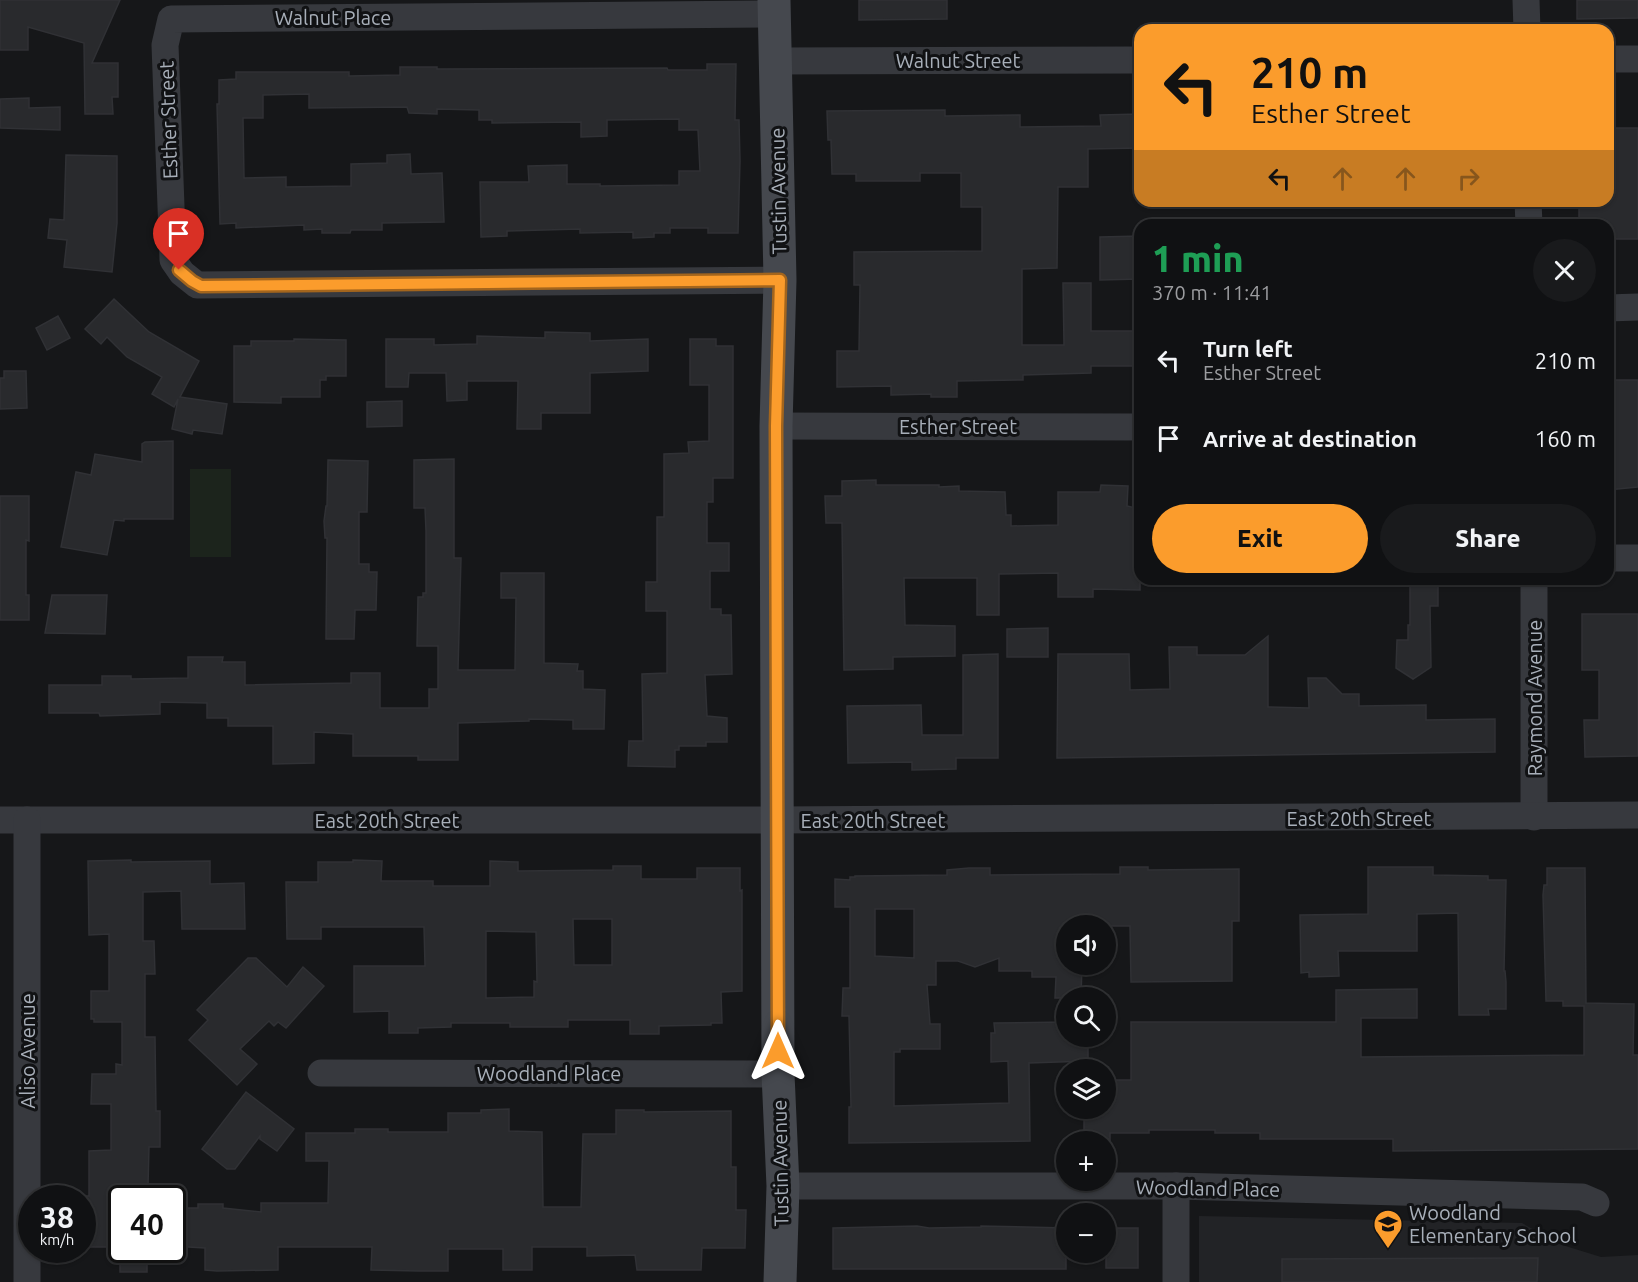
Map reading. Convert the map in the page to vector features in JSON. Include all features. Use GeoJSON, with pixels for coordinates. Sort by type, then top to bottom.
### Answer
{"type":"FeatureCollection","features":[{"type":"Feature","properties":{"kind":"street"},"geometry":{"type":"LineString","coordinates":[[1526,0],[1527,24]]}},
{"type":"Feature","properties":{"kind":"street","name":"Walnut Place"},"geometry":{"type":"LineString","coordinates":[[165,45],[171,19],[774,7]]}},
{"type":"Feature","properties":{"kind":"street","name":"Tustin Avenue"},"geometry":{"type":"LineString","coordinates":[[774,7],[780,280],[776,426],[778,1074],[783,1186],[780,1282]]}},
{"type":"Feature","properties":{"kind":"street","name":"Esther Street"},"geometry":{"type":"LineString","coordinates":[[165,45],[173,260],[182,273],[197,285],[780,280]]}},
{"type":"Feature","properties":{"kind":"street"},"geometry":{"type":"LineString","coordinates":[[1614,59],[1638,59]]}},
{"type":"Feature","properties":{"kind":"street","name":"Walnut Street"},"geometry":{"type":"LineString","coordinates":[[775,61],[1134,60]]}},
{"type":"Feature","properties":{"kind":"street"},"geometry":{"type":"LineString","coordinates":[[1614,308],[1638,307]]}},
{"type":"Feature","properties":{"kind":"street","name":"Esther Street"},"geometry":{"type":"LineString","coordinates":[[776,426],[1134,427]]}},
{"type":"Feature","properties":{"kind":"street"},"geometry":{"type":"LineString","coordinates":[[1614,558],[1638,558]]}},
{"type":"Feature","properties":{"kind":"street","name":"Raymond Avenue"},"geometry":{"type":"LineString","coordinates":[[1534,585],[1534,816]]}},
{"type":"Feature","properties":{"kind":"street","name":"East 20th Street"},"geometry":{"type":"LineString","coordinates":[[0,820],[777,820],[1638,815]]}},
{"type":"Feature","properties":{"kind":"street","name":"Aliso Avenue"},"geometry":{"type":"LineString","coordinates":[[27,820],[27,1282]]}},
{"type":"Feature","properties":{"kind":"street","name":"Woodland Place"},"geometry":{"type":"LineString","coordinates":[[321,1073],[778,1074]]}},
{"type":"Feature","properties":{"kind":"street","name":"Woodland Place"},"geometry":{"type":"LineString","coordinates":[[783,1186],[1176,1186],[1582,1197],[1596,1203]]}},
{"type":"Feature","properties":{"kind":"street"},"geometry":{"type":"LineString","coordinates":[[1176,1186],[1176,1282]]}},
{"type":"Feature","properties":{"kind":"shaded area"},"geometry":{"type":"Polygon","coordinates":[[[190,469],[231,469],[231,557],[190,557],[190,469]]]}},
{"type":"Feature","properties":{"kind":"shaded area","name":"Woodland Elementary School"},"geometry":{"type":"Polygon","coordinates":[[[1199,1216],[1522,1223],[1559,1244],[1601,1257],[1638,1255],[1638,1282],[1199,1282],[1199,1216]]]}},
{"type":"Feature","properties":{"kind":"building"},"geometry":{"type":"Polygon","coordinates":[[[0,0],[120,0],[92,63],[118,63],[118,97],[112,97],[113,114],[85,114],[84,43],[28,27],[28,50],[0,50],[0,0]]]}},
{"type":"Feature","properties":{"kind":"building"},"geometry":{"type":"Polygon","coordinates":[[[859,0],[947,0],[947,19],[859,20],[859,0]]]}},
{"type":"Feature","properties":{"kind":"building"},"geometry":{"type":"Polygon","coordinates":[[[1577,0],[1638,0],[1638,18],[1577,19],[1577,0]]]}},
{"type":"Feature","properties":{"kind":"building"},"geometry":{"type":"Polygon","coordinates":[[[707,64],[736,64],[735,120],[739,120],[740,161],[738,233],[708,233],[708,228],[670,228],[670,233],[654,233],[654,237],[633,238],[633,232],[580,233],[580,229],[507,231],[507,236],[481,237],[480,182],[529,182],[528,166],[567,165],[567,184],[679,185],[679,171],[700,171],[698,130],[679,130],[679,119],[607,120],[607,136],[581,137],[581,122],[492,123],[492,120],[479,120],[479,110],[437,109],[437,114],[409,113],[407,107],[309,108],[309,94],[263,95],[263,118],[243,118],[244,178],[286,177],[286,187],[351,186],[351,164],[387,163],[387,155],[410,154],[411,174],[442,173],[444,222],[382,223],[382,230],[351,230],[350,233],[322,233],[322,229],[304,230],[304,225],[236,228],[236,223],[220,224],[217,104],[219,104],[219,80],[236,79],[236,72],[349,72],[349,76],[400,75],[400,67],[707,70],[707,64]]]}},
{"type":"Feature","properties":{"kind":"building"},"geometry":{"type":"Polygon","coordinates":[[[29,98],[29,108],[60,107],[60,130],[0,128],[0,99],[29,98]]]}},
{"type":"Feature","properties":{"kind":"building"},"geometry":{"type":"Polygon","coordinates":[[[945,110],[945,116],[1020,115],[1020,127],[1101,126],[1100,115],[1134,114],[1134,148],[1088,149],[1088,187],[1058,187],[1057,268],[1022,269],[1022,345],[1064,345],[1063,283],[1091,283],[1091,331],[1134,331],[1134,366],[1091,366],[1091,373],[1023,375],[1023,380],[957,381],[957,397],[931,397],[931,394],[891,395],[891,386],[837,387],[837,351],[859,351],[860,285],[854,285],[854,252],[982,251],[982,207],[961,207],[961,173],[920,173],[920,181],[856,181],[856,174],[832,174],[827,111],[945,110]]]}},
{"type":"Feature","properties":{"kind":"building"},"geometry":{"type":"Polygon","coordinates":[[[1614,128],[1638,128],[1638,239],[1614,239],[1614,219],[1579,219],[1579,207],[1614,207],[1614,128]]]}},
{"type":"Feature","properties":{"kind":"building"},"geometry":{"type":"Polygon","coordinates":[[[66,155],[117,156],[117,223],[112,272],[64,267],[67,240],[48,238],[50,219],[64,220],[66,155]]]}},
{"type":"Feature","properties":{"kind":"building"},"geometry":{"type":"Polygon","coordinates":[[[1134,236],[1134,279],[1100,280],[1100,237],[1134,236]]]}},
{"type":"Feature","properties":{"kind":"building"},"geometry":{"type":"Polygon","coordinates":[[[114,299],[149,332],[199,361],[180,397],[227,404],[222,434],[193,430],[192,434],[172,429],[178,399],[174,407],[152,394],[162,377],[127,357],[107,337],[101,344],[85,329],[114,299]]]}},
{"type":"Feature","properties":{"kind":"building"},"geometry":{"type":"Polygon","coordinates":[[[58,316],[70,338],[47,350],[36,328],[58,316]]]}},
{"type":"Feature","properties":{"kind":"building"},"geometry":{"type":"Polygon","coordinates":[[[545,332],[590,333],[590,341],[648,339],[648,371],[590,373],[590,413],[541,413],[541,429],[517,429],[518,381],[467,381],[467,400],[447,401],[446,373],[409,373],[408,387],[386,387],[386,339],[434,339],[434,345],[477,344],[477,336],[545,338],[545,332]]]}},
{"type":"Feature","properties":{"kind":"building"},"geometry":{"type":"Polygon","coordinates":[[[294,339],[346,340],[346,376],[326,376],[326,380],[320,380],[320,397],[281,397],[281,403],[234,402],[234,346],[251,346],[251,341],[294,341],[294,339]]]}},
{"type":"Feature","properties":{"kind":"building"},"geometry":{"type":"Polygon","coordinates":[[[690,339],[716,339],[716,346],[733,346],[733,478],[713,478],[713,502],[707,502],[707,543],[729,543],[729,571],[710,571],[710,609],[721,609],[721,615],[731,615],[732,674],[705,675],[707,716],[727,718],[727,742],[706,742],[706,746],[679,746],[679,750],[675,750],[675,767],[628,766],[629,741],[643,741],[642,674],[667,673],[667,611],[646,611],[646,582],[657,582],[657,517],[664,517],[664,454],[689,453],[688,442],[709,441],[709,385],[690,385],[690,339]]]}},
{"type":"Feature","properties":{"kind":"building"},"geometry":{"type":"Polygon","coordinates":[[[4,371],[26,371],[27,408],[0,409],[0,378],[4,378],[4,371]]]}},
{"type":"Feature","properties":{"kind":"building"},"geometry":{"type":"Polygon","coordinates":[[[1614,380],[1638,380],[1638,487],[1614,489],[1614,380]]]}},
{"type":"Feature","properties":{"kind":"building"},"geometry":{"type":"Polygon","coordinates":[[[402,401],[402,426],[367,427],[367,402],[402,401]]]}},
{"type":"Feature","properties":{"kind":"building"},"geometry":{"type":"Polygon","coordinates":[[[173,441],[173,519],[114,520],[107,555],[61,547],[76,472],[91,475],[95,454],[142,462],[142,444],[173,441]]]}},
{"type":"Feature","properties":{"kind":"building"},"geometry":{"type":"Polygon","coordinates":[[[454,459],[454,558],[461,558],[458,670],[515,670],[516,598],[501,598],[501,573],[544,573],[544,663],[578,664],[577,671],[583,671],[583,689],[605,690],[604,729],[573,729],[573,720],[529,719],[529,721],[458,723],[458,760],[418,760],[418,756],[353,756],[353,734],[314,732],[314,763],[273,764],[273,726],[228,726],[228,718],[207,718],[207,703],[160,702],[160,714],[100,716],[99,713],[49,713],[49,685],[102,685],[102,676],[131,676],[131,679],[188,678],[188,657],[223,657],[222,662],[245,662],[245,685],[351,683],[351,673],[380,673],[380,708],[429,708],[429,689],[438,689],[438,646],[417,646],[418,597],[423,597],[423,593],[426,593],[426,531],[425,508],[414,508],[414,460],[454,459]]]}},
{"type":"Feature","properties":{"kind":"building"},"geometry":{"type":"Polygon","coordinates":[[[328,460],[368,461],[367,512],[359,512],[359,564],[369,564],[369,572],[377,572],[376,610],[355,610],[354,639],[326,639],[327,538],[325,538],[324,521],[327,506],[328,460]]]}},
{"type":"Feature","properties":{"kind":"building"},"geometry":{"type":"Polygon","coordinates":[[[876,480],[876,485],[959,486],[959,491],[1005,492],[1006,515],[1011,515],[1011,526],[1058,525],[1058,492],[1100,492],[1101,485],[1128,486],[1127,506],[1134,508],[1134,585],[1140,585],[1140,590],[1093,589],[1093,597],[1058,597],[1058,573],[999,574],[999,615],[977,615],[977,578],[904,578],[905,625],[955,626],[955,656],[893,657],[893,669],[844,670],[842,523],[826,523],[825,496],[842,496],[842,481],[876,480]]]}},
{"type":"Feature","properties":{"kind":"building"},"geometry":{"type":"Polygon","coordinates":[[[0,496],[29,496],[26,595],[29,595],[29,620],[0,620],[0,496]]]}},
{"type":"Feature","properties":{"kind":"building"},"geometry":{"type":"Polygon","coordinates":[[[1410,585],[1438,585],[1438,606],[1430,606],[1431,667],[1413,679],[1396,668],[1397,640],[1408,640],[1408,625],[1410,625],[1410,585]]]}},
{"type":"Feature","properties":{"kind":"building"},"geometry":{"type":"Polygon","coordinates":[[[52,595],[107,595],[105,634],[45,633],[52,595]]]}},
{"type":"Feature","properties":{"kind":"building"},"geometry":{"type":"Polygon","coordinates":[[[1582,614],[1638,614],[1638,756],[1585,757],[1584,720],[1599,720],[1599,670],[1582,670],[1582,614]]]}},
{"type":"Feature","properties":{"kind":"building"},"geometry":{"type":"Polygon","coordinates":[[[1048,628],[1048,657],[1007,657],[1007,629],[1048,628]]]}},
{"type":"Feature","properties":{"kind":"building"},"geometry":{"type":"Polygon","coordinates":[[[1268,636],[1268,707],[1309,708],[1308,678],[1326,678],[1342,694],[1359,694],[1359,706],[1426,705],[1426,720],[1495,719],[1495,752],[1057,758],[1058,654],[1129,654],[1130,690],[1170,689],[1169,647],[1197,647],[1197,655],[1245,655],[1268,636]]]}},
{"type":"Feature","properties":{"kind":"building"},"geometry":{"type":"Polygon","coordinates":[[[998,654],[998,758],[956,758],[956,769],[912,770],[912,762],[848,763],[847,706],[921,705],[922,735],[963,735],[963,655],[998,654]]]}},
{"type":"Feature","properties":{"kind":"building"},"geometry":{"type":"Polygon","coordinates":[[[353,860],[382,861],[381,881],[433,881],[433,886],[490,886],[490,861],[518,862],[518,871],[613,870],[613,866],[641,866],[641,879],[697,879],[697,868],[740,868],[742,991],[721,992],[722,1023],[659,1026],[659,1034],[630,1034],[630,1020],[568,1020],[568,1027],[510,1027],[510,1023],[451,1023],[451,1027],[418,1028],[418,1033],[389,1033],[389,1011],[354,1012],[354,966],[425,966],[424,927],[321,927],[321,939],[287,939],[286,882],[318,882],[318,862],[353,862],[353,860]],[[573,919],[574,965],[612,965],[612,919],[573,919]],[[486,931],[486,998],[534,997],[534,981],[537,982],[536,932],[486,931]]]}},
{"type":"Feature","properties":{"kind":"building"},"geometry":{"type":"Polygon","coordinates":[[[88,861],[210,861],[210,884],[244,883],[245,929],[182,929],[181,891],[143,892],[143,941],[154,941],[155,974],[145,974],[145,1037],[155,1037],[156,1111],[160,1111],[160,1147],[149,1147],[148,1185],[108,1185],[108,1247],[96,1247],[96,1185],[89,1185],[89,1151],[111,1150],[111,1104],[91,1104],[92,1074],[116,1074],[116,1064],[122,1065],[122,1022],[94,1022],[94,1019],[91,1019],[91,991],[109,991],[109,934],[89,935],[88,861]]]}},
{"type":"Feature","properties":{"kind":"building"},"geometry":{"type":"Polygon","coordinates":[[[1120,867],[1148,867],[1148,870],[1239,869],[1239,921],[1232,921],[1232,981],[1131,982],[1130,926],[1116,926],[1116,915],[1056,915],[1056,975],[1082,975],[1081,987],[1056,987],[1056,998],[1055,998],[1056,977],[1032,977],[1032,971],[999,971],[999,958],[975,967],[958,961],[936,961],[936,985],[927,985],[930,1024],[940,1024],[940,1049],[900,1049],[900,1052],[894,1052],[894,1106],[1009,1103],[1008,1061],[991,1062],[991,1033],[995,1033],[994,1023],[1056,1022],[1056,1047],[1088,1047],[1088,1059],[1056,1059],[1056,1062],[1029,1063],[1030,1141],[849,1143],[849,1107],[851,1107],[849,1016],[842,1016],[843,988],[850,988],[850,907],[835,907],[835,879],[850,880],[850,877],[855,876],[947,875],[947,870],[969,868],[990,868],[990,875],[1120,874],[1120,867]],[[875,909],[875,956],[914,958],[914,909],[875,909]]]}},
{"type":"Feature","properties":{"kind":"building"},"geometry":{"type":"Polygon","coordinates":[[[1368,867],[1433,867],[1433,875],[1488,876],[1488,880],[1506,880],[1504,971],[1506,1009],[1488,1009],[1489,1015],[1459,1015],[1458,913],[1417,914],[1417,951],[1338,951],[1339,976],[1309,977],[1309,972],[1301,973],[1300,915],[1368,914],[1368,867]]]}},
{"type":"Feature","properties":{"kind":"building"},"geometry":{"type":"Polygon","coordinates":[[[1547,868],[1585,868],[1586,1003],[1634,1004],[1633,1055],[1638,1055],[1638,1149],[1393,1151],[1393,1139],[1260,1139],[1260,1133],[1215,1133],[1215,1130],[1149,1130],[1149,1133],[1084,1131],[1084,1119],[1116,1119],[1116,1080],[1131,1080],[1131,1022],[1336,1022],[1336,990],[1417,989],[1417,1018],[1361,1018],[1361,1057],[1584,1055],[1584,1006],[1563,1006],[1563,1001],[1546,1001],[1543,895],[1544,885],[1547,885],[1547,868]]]}},
{"type":"Feature","properties":{"kind":"building"},"geometry":{"type":"Polygon","coordinates":[[[248,958],[256,958],[287,987],[303,967],[324,986],[286,1028],[278,1022],[274,1026],[269,1021],[240,1049],[257,1064],[237,1085],[189,1040],[208,1020],[197,1010],[248,958]]]}},
{"type":"Feature","properties":{"kind":"building"},"geometry":{"type":"Polygon","coordinates":[[[246,1092],[294,1129],[277,1151],[260,1139],[260,1136],[235,1169],[227,1169],[202,1149],[246,1092]]]}},
{"type":"Feature","properties":{"kind":"building"},"geometry":{"type":"Polygon","coordinates":[[[509,1109],[509,1131],[542,1132],[543,1207],[581,1207],[583,1134],[616,1134],[616,1110],[731,1111],[731,1167],[736,1167],[736,1210],[746,1210],[745,1248],[702,1248],[701,1270],[637,1270],[635,1255],[587,1256],[587,1247],[532,1247],[532,1270],[503,1270],[503,1249],[448,1249],[448,1271],[419,1271],[371,1270],[372,1247],[278,1247],[278,1270],[217,1271],[205,1270],[205,1248],[186,1247],[186,1208],[198,1208],[198,1204],[223,1204],[223,1208],[261,1212],[261,1203],[328,1203],[329,1161],[306,1161],[306,1133],[355,1133],[355,1129],[388,1129],[388,1132],[448,1132],[448,1113],[481,1113],[481,1110],[509,1109]]]}},
{"type":"Feature","properties":{"kind":"building"},"geometry":{"type":"Polygon","coordinates":[[[917,1226],[929,1228],[981,1226],[1056,1228],[1056,1263],[1066,1263],[1066,1269],[833,1269],[833,1228],[917,1226]]]}},
{"type":"Feature","properties":{"kind":"building"},"geometry":{"type":"Polygon","coordinates":[[[1116,1228],[1138,1228],[1138,1268],[1106,1268],[1106,1263],[1116,1263],[1116,1228]]]}},
{"type":"Feature","properties":{"kind":"building"},"geometry":{"type":"Polygon","coordinates":[[[1538,1258],[1537,1282],[1282,1282],[1282,1259],[1538,1258]]]}},
{"type":"Feature","properties":{"kind":"building"},"geometry":{"type":"Polygon","coordinates":[[[120,1263],[147,1263],[147,1272],[120,1272],[120,1263]]]}},
{"type":"Feature","properties":{"kind":"place","name":"Woodland Elementary School"},"geometry":{"type":"Point","coordinates":[1388,1250]}},
{"type":"Feature","properties":{"kind":"route"},"geometry":{"type":"LineString","coordinates":[[179,270],[201,286],[780,280],[776,426],[778,1051]]}}]}
